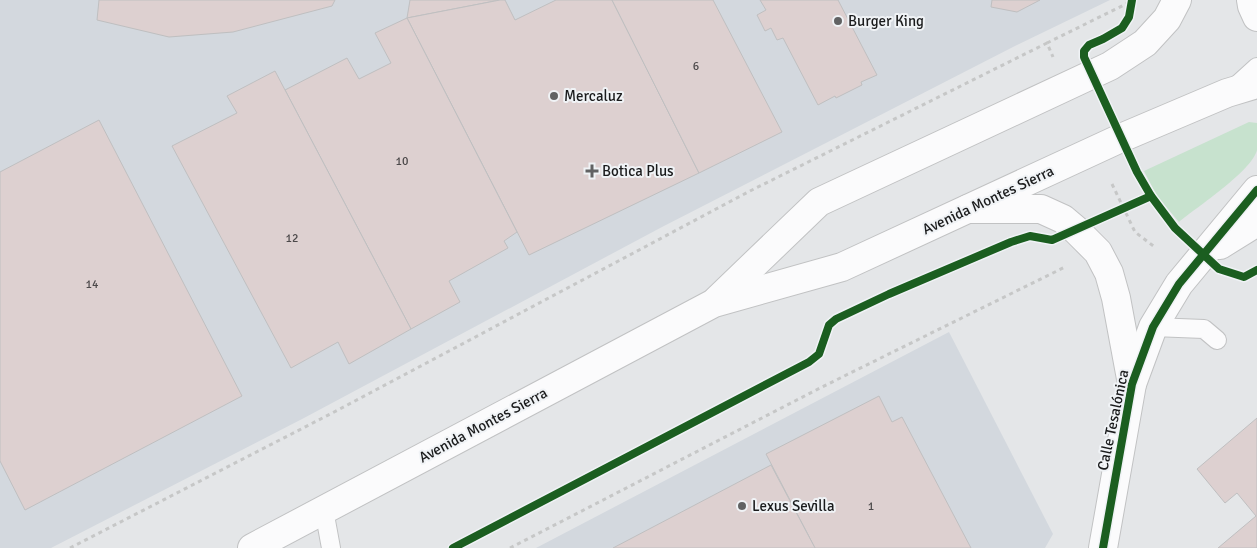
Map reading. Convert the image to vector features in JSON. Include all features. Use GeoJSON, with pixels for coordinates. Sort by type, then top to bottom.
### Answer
{"type":"FeatureCollection","features":[{"type":"Feature","properties":{"kind":"main road","name":"Avenida Montes Sierra"},"geometry":{"type":"LineString","coordinates":[[714,302],[819,202],[1110,66],[1145,43],[1167,19],[1177,0]]}},
{"type":"Feature","properties":{"kind":"main road"},"geometry":{"type":"LineString","coordinates":[[1251,0],[1257,17]]}},
{"type":"Feature","properties":{"kind":"main road","name":"Avenida Montes Sierra"},"geometry":{"type":"LineString","coordinates":[[252,548],[714,302],[842,267],[1121,138],[1227,93],[1257,84]]}},
{"type":"Feature","properties":{"kind":"main road","name":"Calle Tesalónica"},"geometry":{"type":"LineString","coordinates":[[1103,548],[1132,384],[1153,327],[1179,284],[1257,190]]}},
{"type":"Feature","properties":{"kind":"main road"},"geometry":{"type":"LineString","coordinates":[[968,209],[1041,209],[1063,219],[1098,252],[1109,272],[1116,298],[1132,384]]}},
{"type":"Feature","properties":{"kind":"main road"},"geometry":{"type":"LineString","coordinates":[[1204,254],[1257,222]]}},
{"type":"Feature","properties":{"kind":"lane"},"geometry":{"type":"LineString","coordinates":[[1227,93],[1257,67]]}},
{"type":"Feature","properties":{"kind":"lane"},"geometry":{"type":"LineString","coordinates":[[1153,327],[1204,329],[1217,340]]}},
{"type":"Feature","properties":{"kind":"lane"},"geometry":{"type":"LineString","coordinates":[[324,510],[331,548]]}},
{"type":"Feature","properties":{"kind":"path"},"geometry":{"type":"LineString","coordinates":[[70,548],[323,418],[742,196],[1132,3]]}},
{"type":"Feature","properties":{"kind":"path"},"geometry":{"type":"LineString","coordinates":[[1047,44],[1054,60]]}},
{"type":"Feature","properties":{"kind":"path"},"geometry":{"type":"LineString","coordinates":[[1112,184],[1135,232],[1156,248]]}},
{"type":"Feature","properties":{"kind":"path"},"geometry":{"type":"LineString","coordinates":[[1076,230],[1133,204]]}},
{"type":"Feature","properties":{"kind":"path"},"geometry":{"type":"LineString","coordinates":[[510,548],[822,387],[1068,265]]}},
{"type":"Feature","properties":{"kind":"shaded area"},"geometry":{"type":"Polygon","coordinates":[[[0,0],[1110,0],[1013,47],[662,227],[304,418],[51,548],[0,548],[0,0]]]}},
{"type":"Feature","properties":{"kind":"shaded area"},"geometry":{"type":"Polygon","coordinates":[[[949,332],[1053,534],[1045,548],[536,548],[949,332]]]}},
{"type":"Feature","properties":{"kind":"green space"},"geometry":{"type":"Polygon","coordinates":[[[1249,122],[1257,123],[1257,150],[1253,159],[1235,178],[1179,222],[1157,196],[1144,171],[1249,122]]]}},
{"type":"Feature","properties":{"kind":"building"},"geometry":{"type":"Polygon","coordinates":[[[99,0],[335,0],[332,6],[233,32],[169,37],[97,20],[99,0]]]}},
{"type":"Feature","properties":{"kind":"building"},"geometry":{"type":"Polygon","coordinates":[[[410,0],[500,0],[407,18],[410,0]]]}},
{"type":"Feature","properties":{"kind":"building","name":"Mercaluz"},"geometry":{"type":"Polygon","coordinates":[[[505,0],[515,20],[556,0],[612,0],[699,173],[529,255],[407,18],[505,0]]]}},
{"type":"Feature","properties":{"kind":"building"},"geometry":{"type":"Polygon","coordinates":[[[612,0],[713,0],[782,132],[699,173],[612,0]]]}},
{"type":"Feature","properties":{"kind":"building"},"geometry":{"type":"Polygon","coordinates":[[[760,0],[838,0],[877,75],[861,82],[862,85],[818,105],[783,38],[777,40],[771,28],[765,31],[757,15],[766,10],[760,0]]]}},
{"type":"Feature","properties":{"kind":"building"},"geometry":{"type":"Polygon","coordinates":[[[992,0],[1040,0],[1017,12],[991,7],[992,0]]]}},
{"type":"Feature","properties":{"kind":"building"},"geometry":{"type":"Polygon","coordinates":[[[407,18],[517,232],[504,241],[508,248],[449,281],[460,302],[411,329],[285,90],[347,58],[359,79],[391,63],[375,33],[407,18]]]}},
{"type":"Feature","properties":{"kind":"building"},"geometry":{"type":"Polygon","coordinates":[[[275,71],[411,329],[349,364],[338,342],[291,368],[172,146],[237,113],[227,96],[275,71]]]}},
{"type":"Feature","properties":{"kind":"building"},"geometry":{"type":"Polygon","coordinates":[[[99,120],[242,396],[25,510],[0,461],[0,172],[99,120]]]}},
{"type":"Feature","properties":{"kind":"building"},"geometry":{"type":"Polygon","coordinates":[[[879,396],[892,422],[902,417],[971,548],[815,548],[766,454],[879,396]]]}},
{"type":"Feature","properties":{"kind":"building"},"geometry":{"type":"Polygon","coordinates":[[[1257,418],[1257,548],[1218,548],[1256,516],[1237,493],[1225,503],[1197,469],[1257,418]]]}},
{"type":"Feature","properties":{"kind":"building","name":"Lexus Sevilla"},"geometry":{"type":"Polygon","coordinates":[[[771,465],[815,548],[613,548],[771,465]]]}},
{"type":"Feature","properties":{"kind":"cycle path"},"geometry":{"type":"LineString","coordinates":[[1132,0],[1129,17],[1122,28],[1089,45],[1084,51],[1084,57],[1137,172],[1151,196],[1175,228],[1219,269],[1244,277],[1257,270]]}},
{"type":"Feature","properties":{"kind":"cycle path"},"geometry":{"type":"LineString","coordinates":[[1103,548],[1132,384],[1153,327],[1179,284],[1257,190]]}},
{"type":"Feature","properties":{"kind":"cycle path"},"geometry":{"type":"LineString","coordinates":[[453,548],[809,362],[819,354],[829,325],[836,319],[889,294],[1011,242],[1030,236],[1052,240],[1151,196]]}},
{"type":"Feature","properties":{"kind":"place","name":"Burger King"},"geometry":{"type":"Point","coordinates":[838,21]}},
{"type":"Feature","properties":{"kind":"place","name":"Mercaluz"},"geometry":{"type":"Point","coordinates":[554,96]}},
{"type":"Feature","properties":{"kind":"place","name":"Botica Plus"},"geometry":{"type":"Point","coordinates":[592,171]}},
{"type":"Feature","properties":{"kind":"place","name":"Lexus Sevilla"},"geometry":{"type":"Point","coordinates":[742,506]}}]}
